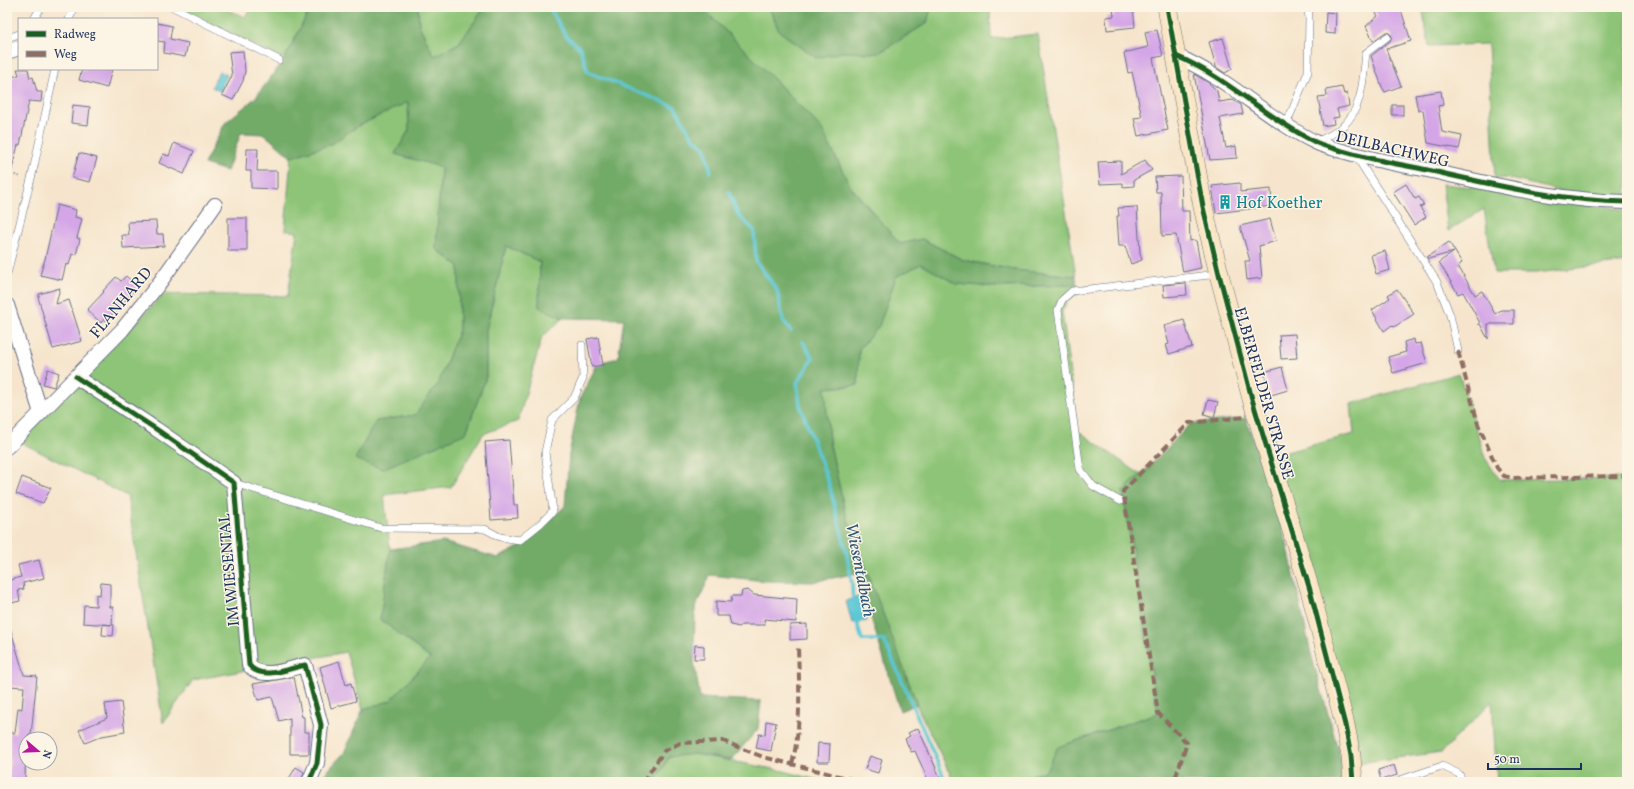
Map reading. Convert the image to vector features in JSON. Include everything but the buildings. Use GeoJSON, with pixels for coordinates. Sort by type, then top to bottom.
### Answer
{"type":"FeatureCollection","features":[{"type":"Feature","properties":{"kind":"main road","name":"ELBERFELDER STRASSE"},"geometry":{"type":"LineString","coordinates":[[1167,7],[1203,207],[1219,274],[1252,399],[1312,598],[1345,725],[1351,756],[1353,782]]}},
{"type":"Feature","properties":{"kind":"street"},"geometry":{"type":"LineString","coordinates":[[7,52],[18,48]]}},
{"type":"Feature","properties":{"kind":"street","name":"DEILBACHWEG"},"geometry":{"type":"LineString","coordinates":[[1176,56],[1193,63],[1286,125],[1316,142],[1356,155],[1565,198],[1627,202]]}},
{"type":"Feature","properties":{"kind":"street","name":"FLANHARD"},"geometry":{"type":"LineString","coordinates":[[7,447],[127,325],[158,285],[215,205]]}},
{"type":"Feature","properties":{"kind":"street"},"geometry":{"type":"LineString","coordinates":[[7,305],[41,412]]}},
{"type":"Feature","properties":{"kind":"street"},"geometry":{"type":"LineString","coordinates":[[76,377],[156,429],[234,483]]}},
{"type":"Feature","properties":{"kind":"street","name":"IM WIESENTAL"},"geometry":{"type":"LineString","coordinates":[[234,483],[249,665],[254,671],[265,674],[305,665],[321,725],[317,763],[309,782]]}},
{"type":"Feature","properties":{"kind":"lane"},"geometry":{"type":"LineString","coordinates":[[35,18],[41,7]]}},
{"type":"Feature","properties":{"kind":"lane"},"geometry":{"type":"LineString","coordinates":[[70,18],[75,7]]}},
{"type":"Feature","properties":{"kind":"lane"},"geometry":{"type":"LineString","coordinates":[[173,7],[279,60]]}},
{"type":"Feature","properties":{"kind":"lane"},"geometry":{"type":"LineString","coordinates":[[1286,125],[1308,72],[1310,19],[1308,7]]}},
{"type":"Feature","properties":{"kind":"lane"},"geometry":{"type":"LineString","coordinates":[[7,38],[18,34]]}},
{"type":"Feature","properties":{"kind":"lane"},"geometry":{"type":"LineString","coordinates":[[1316,142],[1343,127],[1355,113],[1361,95],[1366,53],[1387,37]]}},
{"type":"Feature","properties":{"kind":"lane"},"geometry":{"type":"LineString","coordinates":[[7,274],[55,70]]}},
{"type":"Feature","properties":{"kind":"lane","name":"DEILBACHWEG"},"geometry":{"type":"LineString","coordinates":[[1356,155],[1437,282],[1450,315],[1458,351]]}},
{"type":"Feature","properties":{"kind":"lane"},"geometry":{"type":"LineString","coordinates":[[1120,501],[1093,486],[1080,469],[1058,310],[1062,300],[1072,291],[1219,274]]}},
{"type":"Feature","properties":{"kind":"lane"},"geometry":{"type":"LineString","coordinates":[[234,483],[381,528],[485,529],[500,537],[520,540],[540,524],[553,510],[545,452],[552,420],[574,398],[583,378],[582,345]]}},
{"type":"Feature","properties":{"kind":"lane"},"geometry":{"type":"LineString","coordinates":[[1399,782],[1400,780],[1442,766],[1459,774],[1464,782]]}},
{"type":"Feature","properties":{"kind":"path"},"geometry":{"type":"LineString","coordinates":[[7,173],[30,180]]}},
{"type":"Feature","properties":{"kind":"green space"},"geometry":{"type":"Polygon","coordinates":[[[178,7],[220,7],[245,17],[251,7],[311,7],[284,60],[178,7]]]}},
{"type":"Feature","properties":{"kind":"green space"},"geometry":{"type":"Polygon","coordinates":[[[311,7],[418,7],[419,25],[434,56],[459,43],[485,7],[701,7],[821,128],[850,186],[900,244],[922,239],[963,260],[1014,270],[1076,276],[1077,285],[997,287],[956,284],[921,264],[896,277],[879,326],[859,349],[858,385],[825,388],[829,440],[845,512],[917,704],[900,711],[857,573],[813,582],[766,581],[710,575],[695,609],[694,661],[700,698],[761,701],[758,729],[731,760],[694,754],[669,757],[655,782],[317,782],[344,753],[363,709],[390,701],[430,658],[380,619],[390,549],[443,542],[498,558],[525,544],[565,506],[569,454],[580,398],[598,363],[618,358],[624,319],[563,318],[539,307],[540,262],[506,246],[486,330],[486,377],[466,433],[382,469],[355,459],[376,421],[415,415],[438,384],[459,330],[459,266],[436,249],[441,167],[395,154],[409,130],[408,102],[358,126],[331,144],[291,157],[264,134],[241,133],[227,171],[204,164],[225,123],[255,98],[284,60],[311,7]]]}},
{"type":"Feature","properties":{"kind":"green space"},"geometry":{"type":"Polygon","coordinates":[[[418,7],[485,7],[459,43],[434,57],[419,25],[418,7]]]}},
{"type":"Feature","properties":{"kind":"green space"},"geometry":{"type":"Polygon","coordinates":[[[701,7],[769,7],[779,31],[816,58],[842,52],[879,53],[927,23],[931,7],[990,7],[991,39],[1038,34],[1076,276],[1014,270],[963,260],[922,239],[900,244],[850,186],[821,128],[701,7]]]}},
{"type":"Feature","properties":{"kind":"green space"},"geometry":{"type":"Polygon","coordinates":[[[769,7],[931,7],[927,23],[878,53],[842,52],[816,58],[779,31],[769,7]]]}},
{"type":"Feature","properties":{"kind":"green space"},"geometry":{"type":"Polygon","coordinates":[[[1422,7],[1627,7],[1627,198],[1568,193],[1507,178],[1495,179],[1488,44],[1429,46],[1422,7]]]}},
{"type":"Feature","properties":{"kind":"green space"},"geometry":{"type":"Polygon","coordinates":[[[408,101],[409,130],[395,154],[441,167],[436,249],[459,266],[459,330],[438,384],[415,415],[376,421],[435,445],[466,433],[486,377],[486,330],[506,246],[540,262],[539,306],[563,318],[542,337],[518,421],[483,434],[451,487],[384,495],[390,549],[380,619],[432,660],[390,701],[363,709],[346,652],[193,680],[163,723],[127,496],[20,442],[164,294],[288,296],[297,232],[285,230],[291,157],[331,144],[358,126],[408,101]]]}},
{"type":"Feature","properties":{"kind":"green space"},"geometry":{"type":"Polygon","coordinates":[[[1442,184],[1481,188],[1627,210],[1627,262],[1536,273],[1494,273],[1484,209],[1448,231],[1442,184]]]}},
{"type":"Feature","properties":{"kind":"green space"},"geometry":{"type":"Polygon","coordinates":[[[921,263],[956,284],[997,287],[1077,285],[1077,295],[1068,300],[1062,311],[1077,430],[1141,475],[1123,491],[1158,713],[1058,747],[1046,771],[1014,780],[1012,782],[954,782],[916,704],[845,513],[829,440],[825,388],[858,385],[859,349],[879,326],[896,277],[921,263]]]}},
{"type":"Feature","properties":{"kind":"green space"},"geometry":{"type":"Polygon","coordinates":[[[1459,373],[1485,458],[1500,480],[1627,478],[1627,782],[1497,782],[1492,701],[1442,752],[1358,763],[1275,455],[1354,434],[1351,404],[1459,373]]]}},
{"type":"Feature","properties":{"kind":"green space"},"geometry":{"type":"Polygon","coordinates":[[[1246,418],[1287,543],[1311,654],[1340,756],[1342,782],[1012,782],[1013,780],[1046,771],[1058,747],[1158,713],[1123,491],[1157,459],[1190,424],[1246,418]]]}},
{"type":"Feature","properties":{"kind":"green space"},"geometry":{"type":"Polygon","coordinates":[[[694,754],[784,771],[825,782],[655,782],[669,757],[694,754]]]}},
{"type":"Feature","properties":{"kind":"water"},"geometry":{"type":"Polygon","coordinates":[[[219,71],[227,75],[220,91],[212,87],[219,71]]]}},
{"type":"Feature","properties":{"kind":"water"},"geometry":{"type":"Polygon","coordinates":[[[861,596],[867,621],[852,623],[846,601],[861,596]]]}},
{"type":"Feature","properties":{"kind":"waterway","name":"Wiesentalbach"},"geometry":{"type":"LineString","coordinates":[[549,7],[566,36],[580,48],[588,72],[675,107],[693,138],[705,147],[711,172]]}},
{"type":"Feature","properties":{"kind":"waterway","name":"Wiesentalbach"},"geometry":{"type":"LineString","coordinates":[[729,192],[738,215],[754,230],[756,261],[777,290],[783,320],[791,331]]}},
{"type":"Feature","properties":{"kind":"waterway","name":"Wiesentalbach"},"geometry":{"type":"LineString","coordinates":[[803,342],[813,358],[797,383],[800,405],[829,484],[846,550],[852,584],[853,603]]}},
{"type":"Feature","properties":{"kind":"waterway","name":"Wiesentalbach"},"geometry":{"type":"LineString","coordinates":[[856,619],[862,640],[884,640],[946,782]]}},
{"type":"Feature","properties":{"kind":"marked path"},"geometry":{"type":"LineString","coordinates":[[1458,351],[1478,424],[1497,468],[1504,476],[1512,478],[1627,476]]}},
{"type":"Feature","properties":{"kind":"marked path"},"geometry":{"type":"LineString","coordinates":[[1164,782],[1176,776],[1187,743],[1158,713],[1123,491],[1189,423],[1246,417]]}},
{"type":"Feature","properties":{"kind":"marked path"},"geometry":{"type":"LineString","coordinates":[[792,764],[799,720],[798,646]]}},
{"type":"Feature","properties":{"kind":"marked path"},"geometry":{"type":"LineString","coordinates":[[643,782],[664,751],[680,743],[723,741],[763,757],[863,782]]}},
{"type":"Feature","properties":{"kind":"cycle path"},"geometry":{"type":"LineString","coordinates":[[1167,7],[1203,207],[1219,274],[1252,399],[1310,590],[1345,725],[1351,756],[1353,782]]}},
{"type":"Feature","properties":{"kind":"cycle path"},"geometry":{"type":"LineString","coordinates":[[1176,56],[1212,75],[1297,132],[1325,146],[1376,160],[1548,195],[1600,201],[1627,202]]}},
{"type":"Feature","properties":{"kind":"cycle path"},"geometry":{"type":"LineString","coordinates":[[76,377],[156,429],[234,483],[249,665],[254,670],[268,673],[283,671],[305,665],[321,725],[317,763],[309,782]]}},
{"type":"Feature","properties":{"kind":"place","name":"Hof Koether"},"geometry":{"type":"Point","coordinates":[1225,202]}}]}
